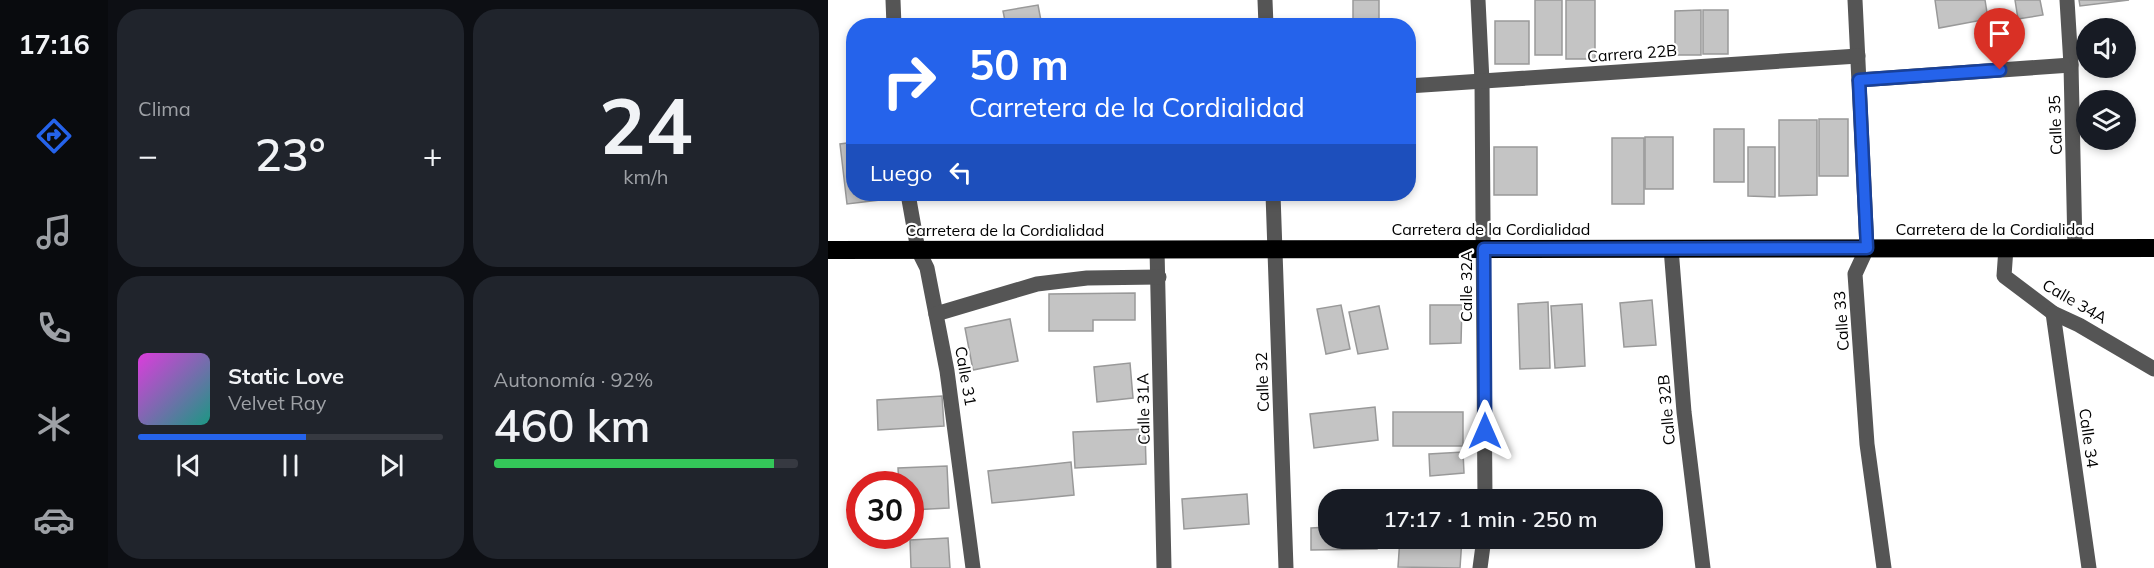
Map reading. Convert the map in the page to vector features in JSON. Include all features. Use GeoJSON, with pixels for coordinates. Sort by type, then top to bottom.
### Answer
{"type":"FeatureCollection","features":[{"type":"Feature","properties":{"kind":"highway","name":"Carretera de la Cordialidad"},"geometry":{"type":"LineString","coordinates":[[828,250],[2154,248]]}},
{"type":"Feature","properties":{"kind":"street"},"geometry":{"type":"LineString","coordinates":[[893,0],[894,18]]}},
{"type":"Feature","properties":{"kind":"street"},"geometry":{"type":"LineString","coordinates":[[1265,0],[1266,18]]}},
{"type":"Feature","properties":{"kind":"street","name":"Calle 32A"},"geometry":{"type":"LineString","coordinates":[[1478,0],[1482,81],[1485,489]]}},
{"type":"Feature","properties":{"kind":"street","name":"Calle 33"},"geometry":{"type":"LineString","coordinates":[[1856,0],[1867,248],[1856,273],[1867,444],[1884,568]]}},
{"type":"Feature","properties":{"kind":"street","name":"Calle 35"},"geometry":{"type":"LineString","coordinates":[[2067,0],[2071,65],[2075,248]]}},
{"type":"Feature","properties":{"kind":"street","name":"Carrera 22B"},"geometry":{"type":"LineString","coordinates":[[1416,85],[1858,56]]}},
{"type":"Feature","properties":{"kind":"street"},"geometry":{"type":"LineString","coordinates":[[1859,80],[2071,65]]}},
{"type":"Feature","properties":{"kind":"street","name":"Calle 31"},"geometry":{"type":"LineString","coordinates":[[909,201],[918,249],[927,268],[954,409],[973,568]]}},
{"type":"Feature","properties":{"kind":"street","name":"Calle 32"},"geometry":{"type":"LineString","coordinates":[[1273,201],[1286,568]]}},
{"type":"Feature","properties":{"kind":"street","name":"Calle 32B"},"geometry":{"type":"LineString","coordinates":[[1671,248],[1684,412],[1703,568]]}},
{"type":"Feature","properties":{"kind":"street","name":"Calle 34A"},"geometry":{"type":"LineString","coordinates":[[2006,248],[2004,276],[2053,313],[2079,325],[2154,369]]}},
{"type":"Feature","properties":{"kind":"street","name":"Calle 31A"},"geometry":{"type":"LineString","coordinates":[[1157,249],[1164,568]]}},
{"type":"Feature","properties":{"kind":"street"},"geometry":{"type":"LineString","coordinates":[[936,314],[1037,284],[1087,278],[1159,277]]}},
{"type":"Feature","properties":{"kind":"street","name":"Calle 34"},"geometry":{"type":"LineString","coordinates":[[2053,313],[2089,568]]}},
{"type":"Feature","properties":{"kind":"street"},"geometry":{"type":"LineString","coordinates":[[1480,568],[1483,549]]}},
{"type":"Feature","properties":{"kind":"building"},"geometry":{"type":"Polygon","coordinates":[[[1353,0],[1379,0],[1379,18],[1353,18],[1353,0]]]}},
{"type":"Feature","properties":{"kind":"building"},"geometry":{"type":"Polygon","coordinates":[[[1535,0],[1562,0],[1562,55],[1535,55],[1535,0]]]}},
{"type":"Feature","properties":{"kind":"building"},"geometry":{"type":"Polygon","coordinates":[[[1566,0],[1595,0],[1595,59],[1566,59],[1566,0]]]}},
{"type":"Feature","properties":{"kind":"building"},"geometry":{"type":"Polygon","coordinates":[[[1935,0],[1985,0],[1988,19],[1939,28],[1935,0]]]}},
{"type":"Feature","properties":{"kind":"building"},"geometry":{"type":"Polygon","coordinates":[[[2015,0],[2040,0],[2043,15],[2018,19],[2015,0]]]}},
{"type":"Feature","properties":{"kind":"building"},"geometry":{"type":"Polygon","coordinates":[[[2079,0],[2129,0],[2080,6],[2079,0]]]}},
{"type":"Feature","properties":{"kind":"building"},"geometry":{"type":"Polygon","coordinates":[[[1038,5],[1040,18],[1004,18],[1003,11],[1038,5]]]}},
{"type":"Feature","properties":{"kind":"building"},"geometry":{"type":"Polygon","coordinates":[[[1701,10],[1701,55],[1675,55],[1675,11],[1701,10]]]}},
{"type":"Feature","properties":{"kind":"building"},"geometry":{"type":"Polygon","coordinates":[[[1703,10],[1728,10],[1728,54],[1703,54],[1703,10]]]}},
{"type":"Feature","properties":{"kind":"building"},"geometry":{"type":"Polygon","coordinates":[[[1495,21],[1529,21],[1529,64],[1495,64],[1495,21]]]}},
{"type":"Feature","properties":{"kind":"building"},"geometry":{"type":"Polygon","coordinates":[[[1819,119],[1848,119],[1848,176],[1819,176],[1819,119]]]}},
{"type":"Feature","properties":{"kind":"building"},"geometry":{"type":"Polygon","coordinates":[[[1779,120],[1817,120],[1817,195],[1779,196],[1779,120]]]}},
{"type":"Feature","properties":{"kind":"building"},"geometry":{"type":"Polygon","coordinates":[[[1714,129],[1744,129],[1744,182],[1714,182],[1714,129]]]}},
{"type":"Feature","properties":{"kind":"building"},"geometry":{"type":"Polygon","coordinates":[[[1645,137],[1673,137],[1673,189],[1645,189],[1645,137]]]}},
{"type":"Feature","properties":{"kind":"building"},"geometry":{"type":"Polygon","coordinates":[[[1612,138],[1644,138],[1644,204],[1612,204],[1612,138]]]}},
{"type":"Feature","properties":{"kind":"building"},"geometry":{"type":"Polygon","coordinates":[[[846,143],[846,195],[840,144],[846,143]]]}},
{"type":"Feature","properties":{"kind":"building"},"geometry":{"type":"Polygon","coordinates":[[[1494,147],[1537,147],[1537,195],[1494,195],[1494,147]]]}},
{"type":"Feature","properties":{"kind":"building"},"geometry":{"type":"Polygon","coordinates":[[[1748,147],[1775,147],[1775,197],[1748,196],[1748,147]]]}},
{"type":"Feature","properties":{"kind":"building"},"geometry":{"type":"Polygon","coordinates":[[[847,201],[872,201],[847,204],[847,201]]]}},
{"type":"Feature","properties":{"kind":"building"},"geometry":{"type":"Polygon","coordinates":[[[1135,293],[1135,320],[1093,320],[1093,331],[1049,331],[1049,294],[1135,293]]]}},
{"type":"Feature","properties":{"kind":"building"},"geometry":{"type":"Polygon","coordinates":[[[1652,300],[1656,345],[1624,347],[1620,303],[1652,300]]]}},
{"type":"Feature","properties":{"kind":"building"},"geometry":{"type":"Polygon","coordinates":[[[1548,302],[1550,368],[1520,369],[1518,304],[1548,302]]]}},
{"type":"Feature","properties":{"kind":"building"},"geometry":{"type":"Polygon","coordinates":[[[1582,304],[1585,366],[1555,368],[1551,306],[1582,304]]]}},
{"type":"Feature","properties":{"kind":"building"},"geometry":{"type":"Polygon","coordinates":[[[1341,305],[1350,349],[1326,354],[1317,309],[1341,305]]]}},
{"type":"Feature","properties":{"kind":"building"},"geometry":{"type":"Polygon","coordinates":[[[1430,305],[1462,305],[1461,343],[1430,344],[1430,305]]]}},
{"type":"Feature","properties":{"kind":"building"},"geometry":{"type":"Polygon","coordinates":[[[1379,306],[1388,349],[1358,354],[1349,312],[1379,306]]]}},
{"type":"Feature","properties":{"kind":"building"},"geometry":{"type":"Polygon","coordinates":[[[1010,319],[1018,361],[973,370],[965,328],[1010,319]]]}},
{"type":"Feature","properties":{"kind":"building"},"geometry":{"type":"Polygon","coordinates":[[[1130,363],[1133,398],[1097,402],[1094,367],[1130,363]]]}},
{"type":"Feature","properties":{"kind":"building"},"geometry":{"type":"Polygon","coordinates":[[[942,396],[944,426],[878,430],[877,400],[942,396]]]}},
{"type":"Feature","properties":{"kind":"building"},"geometry":{"type":"Polygon","coordinates":[[[1375,407],[1378,440],[1314,448],[1310,414],[1375,407]]]}},
{"type":"Feature","properties":{"kind":"building"},"geometry":{"type":"Polygon","coordinates":[[[1393,412],[1463,412],[1463,446],[1393,446],[1393,412]]]}},
{"type":"Feature","properties":{"kind":"building"},"geometry":{"type":"Polygon","coordinates":[[[1145,429],[1146,464],[1075,468],[1073,432],[1145,429]]]}},
{"type":"Feature","properties":{"kind":"building"},"geometry":{"type":"Polygon","coordinates":[[[1463,452],[1464,473],[1430,476],[1429,454],[1463,452]]]}},
{"type":"Feature","properties":{"kind":"building"},"geometry":{"type":"Polygon","coordinates":[[[1071,462],[1074,495],[992,503],[988,471],[1071,462]]]}},
{"type":"Feature","properties":{"kind":"building"},"geometry":{"type":"Polygon","coordinates":[[[947,466],[949,508],[924,509],[924,471],[898,471],[898,468],[947,466]]]}},
{"type":"Feature","properties":{"kind":"building"},"geometry":{"type":"Polygon","coordinates":[[[1247,494],[1249,524],[1184,529],[1182,499],[1247,494]]]}},
{"type":"Feature","properties":{"kind":"building"},"geometry":{"type":"Polygon","coordinates":[[[1311,528],[1318,528],[1318,549],[1377,549],[1311,550],[1311,528]]]}},
{"type":"Feature","properties":{"kind":"building"},"geometry":{"type":"Polygon","coordinates":[[[948,538],[950,568],[911,568],[910,549],[924,549],[924,539],[948,538]]]}},
{"type":"Feature","properties":{"kind":"building"},"geometry":{"type":"Polygon","coordinates":[[[1399,549],[1461,549],[1460,568],[1398,567],[1399,549]]]}},
{"type":"Feature","properties":{"kind":"route"},"geometry":{"type":"LineString","coordinates":[[1485,431],[1484,249],[1867,248],[1859,80],[2000,70]]}}]}
